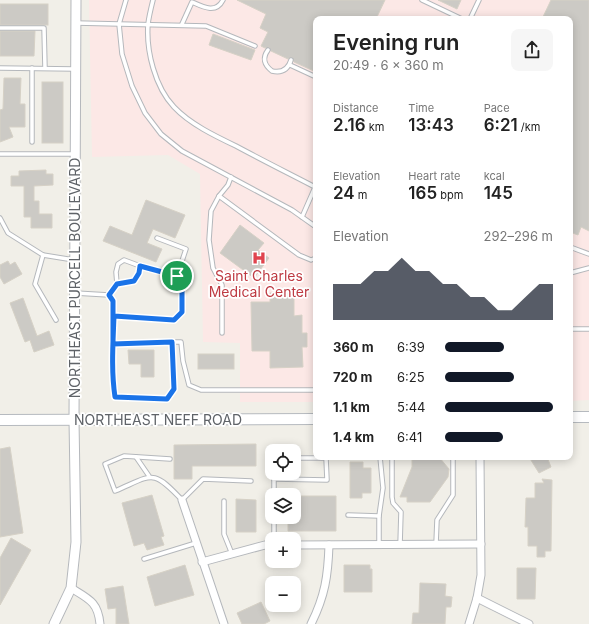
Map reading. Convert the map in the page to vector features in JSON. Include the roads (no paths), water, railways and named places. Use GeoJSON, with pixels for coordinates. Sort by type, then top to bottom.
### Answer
{"type":"FeatureCollection","features":[{"type":"Feature","properties":{"kind":"main road"},"geometry":{"type":"LineString","coordinates":[[573,417],[589,417]]}},
{"type":"Feature","properties":{"kind":"main road","name":"NORTHEAST NEFF ROAD"},"geometry":{"type":"LineString","coordinates":[[0,420],[313,419]]}},
{"type":"Feature","properties":{"kind":"street","name":"NORTHEAST PURCELL BOULEVARD"},"geometry":{"type":"LineString","coordinates":[[54,624],[71,588],[76,542],[74,420],[76,260],[76,0]]}},
{"type":"Feature","properties":{"kind":"street"},"geometry":{"type":"LineString","coordinates":[[469,624],[477,598],[481,575],[480,460]]}},
{"type":"Feature","properties":{"kind":"street"},"geometry":{"type":"LineString","coordinates":[[182,500],[224,624]]}},
{"type":"Feature","properties":{"kind":"street"},"geometry":{"type":"LineString","coordinates":[[301,545],[481,544]]}},
{"type":"Feature","properties":{"kind":"street"},"geometry":{"type":"LineString","coordinates":[[202,562],[265,545]]}},
{"type":"Feature","properties":{"kind":"street"},"geometry":{"type":"LineString","coordinates":[[311,624],[321,604],[326,584],[329,545]]}},
{"type":"Feature","properties":{"kind":"street"},"geometry":{"type":"LineString","coordinates":[[71,588],[94,603],[99,612],[100,624]]}},
{"type":"Feature","properties":{"kind":"street"},"geometry":{"type":"LineString","coordinates":[[477,598],[529,624]]}},
{"type":"Feature","properties":{"kind":"lane"},"geometry":{"type":"LineString","coordinates":[[126,0],[119,24],[122,54],[132,86],[145,113],[161,134],[182,151],[302,217],[313,225]]}},
{"type":"Feature","properties":{"kind":"lane"},"geometry":{"type":"LineString","coordinates":[[153,0],[148,24],[149,44],[153,68],[173,107],[188,119],[218,137],[313,185]]}},
{"type":"Feature","properties":{"kind":"lane"},"geometry":{"type":"LineString","coordinates":[[182,24],[192,2],[206,8],[214,8],[220,5],[222,0]]}},
{"type":"Feature","properties":{"kind":"lane"},"geometry":{"type":"LineString","coordinates":[[422,0],[456,16]]}},
{"type":"Feature","properties":{"kind":"lane"},"geometry":{"type":"LineString","coordinates":[[471,16],[479,0]]}},
{"type":"Feature","properties":{"kind":"lane"},"geometry":{"type":"LineString","coordinates":[[76,23],[182,24],[206,26],[255,46]]}},
{"type":"Feature","properties":{"kind":"lane"},"geometry":{"type":"LineString","coordinates":[[0,28],[44,28],[45,68]]}},
{"type":"Feature","properties":{"kind":"lane"},"geometry":{"type":"LineString","coordinates":[[268,50],[264,58],[265,63],[272,71],[282,72],[290,65],[291,60]]}},
{"type":"Feature","properties":{"kind":"lane"},"geometry":{"type":"LineString","coordinates":[[290,65],[313,76]]}},
{"type":"Feature","properties":{"kind":"lane"},"geometry":{"type":"LineString","coordinates":[[0,68],[75,69]]}},
{"type":"Feature","properties":{"kind":"lane"},"geometry":{"type":"LineString","coordinates":[[32,68],[32,142]]}},
{"type":"Feature","properties":{"kind":"lane"},"geometry":{"type":"LineString","coordinates":[[0,154],[75,154]]}},
{"type":"Feature","properties":{"kind":"lane"},"geometry":{"type":"LineString","coordinates":[[222,333],[222,285],[214,268],[209,240],[211,211],[219,196],[228,185],[231,177]]}},
{"type":"Feature","properties":{"kind":"lane"},"geometry":{"type":"LineString","coordinates":[[302,217],[313,191]]}},
{"type":"Feature","properties":{"kind":"lane"},"geometry":{"type":"LineString","coordinates":[[219,196],[299,256],[311,260],[313,259]]}},
{"type":"Feature","properties":{"kind":"lane"},"geometry":{"type":"LineString","coordinates":[[0,218],[8,233],[43,255],[76,260]]}},
{"type":"Feature","properties":{"kind":"lane"},"geometry":{"type":"LineString","coordinates":[[157,238],[186,249],[177,276]]}},
{"type":"Feature","properties":{"kind":"lane"},"geometry":{"type":"LineString","coordinates":[[573,247],[589,254]]}},
{"type":"Feature","properties":{"kind":"lane"},"geometry":{"type":"LineString","coordinates":[[43,255],[35,284],[56,320]]}},
{"type":"Feature","properties":{"kind":"lane"},"geometry":{"type":"LineString","coordinates":[[109,295],[117,284],[116,272],[118,264],[124,260],[177,276],[182,282],[182,312],[174,320],[114,316]]}},
{"type":"Feature","properties":{"kind":"lane"},"geometry":{"type":"LineString","coordinates":[[117,284],[134,281],[139,273],[140,266]]}},
{"type":"Feature","properties":{"kind":"lane"},"geometry":{"type":"LineString","coordinates":[[573,272],[589,268]]}},
{"type":"Feature","properties":{"kind":"lane"},"geometry":{"type":"LineString","coordinates":[[75,293],[109,295]]}},
{"type":"Feature","properties":{"kind":"lane"},"geometry":{"type":"LineString","coordinates":[[109,295],[113,301],[114,316],[113,384],[115,397],[167,399],[174,389],[172,342]]}},
{"type":"Feature","properties":{"kind":"lane"},"geometry":{"type":"LineString","coordinates":[[573,329],[589,328]]}},
{"type":"Feature","properties":{"kind":"lane"},"geometry":{"type":"LineString","coordinates":[[113,344],[182,342],[183,362],[189,385],[201,390],[313,390]]}},
{"type":"Feature","properties":{"kind":"lane"},"geometry":{"type":"LineString","coordinates":[[149,476],[115,490],[105,464],[124,456],[170,460]]}},
{"type":"Feature","properties":{"kind":"lane"},"geometry":{"type":"LineString","coordinates":[[136,457],[149,476],[164,481],[182,500],[203,478],[251,480]]}},
{"type":"Feature","properties":{"kind":"lane"},"geometry":{"type":"LineString","coordinates":[[301,458],[313,458]]}},
{"type":"Feature","properties":{"kind":"lane"},"geometry":{"type":"LineString","coordinates":[[301,480],[327,480],[326,460]]}},
{"type":"Feature","properties":{"kind":"lane"},"geometry":{"type":"LineString","coordinates":[[378,545],[379,516],[383,488],[380,460]]}},
{"type":"Feature","properties":{"kind":"lane"},"geometry":{"type":"LineString","coordinates":[[392,460],[393,503],[401,512],[400,545]]}},
{"type":"Feature","properties":{"kind":"lane"},"geometry":{"type":"LineString","coordinates":[[436,544],[437,520],[453,495],[453,460]]}},
{"type":"Feature","properties":{"kind":"lane"},"geometry":{"type":"LineString","coordinates":[[224,501],[224,534],[232,554]]}},
{"type":"Feature","properties":{"kind":"lane"},"geometry":{"type":"LineString","coordinates":[[348,515],[379,516]]}},
{"type":"Feature","properties":{"kind":"lane"},"geometry":{"type":"LineString","coordinates":[[144,560],[196,543]]}},
{"type":"Feature","properties":{"kind":"place","name":"Saint Charles Medical Center"},"geometry":{"type":"Point","coordinates":[259,258]}}]}
